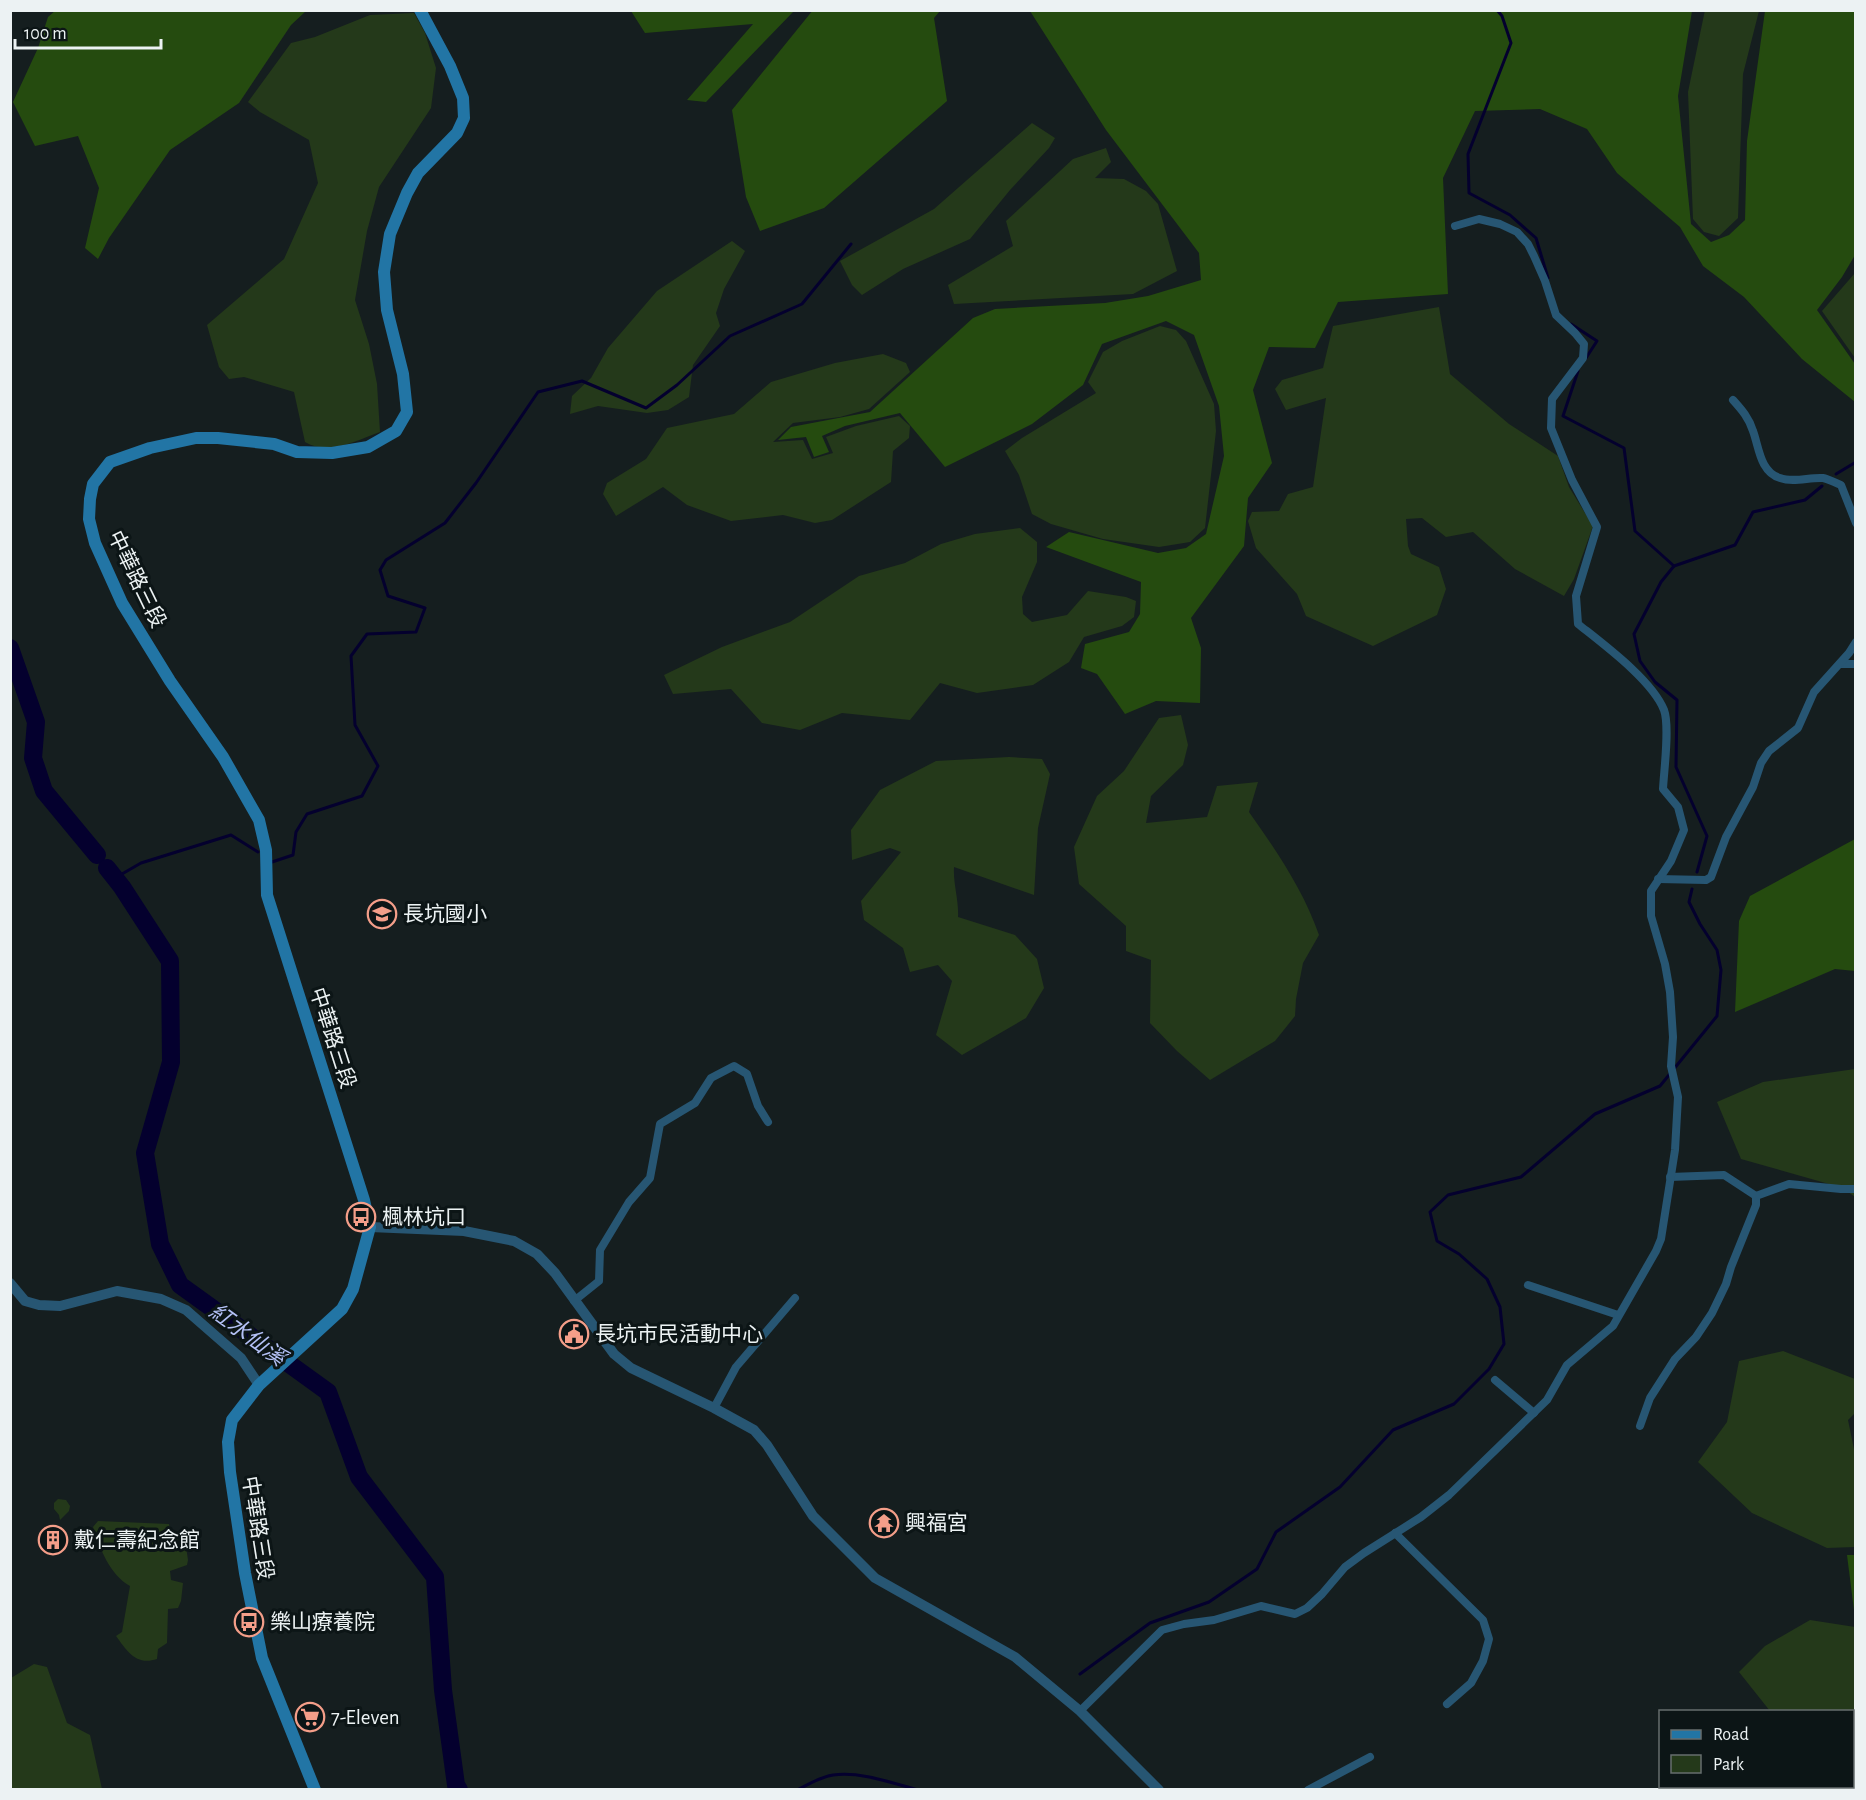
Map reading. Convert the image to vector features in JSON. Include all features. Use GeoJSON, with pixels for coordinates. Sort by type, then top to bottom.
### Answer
{"type":"FeatureCollection","features":[{"type":"Feature","properties":{"kind":"main road","name":"中華路三段"},"geometry":{"type":"LineString","coordinates":[[315,1790],[262,1658],[245,1573],[230,1472],[228,1442],[232,1420],[261,1383],[342,1309],[353,1289],[370,1227],[364,1200],[267,895],[266,850],[259,820],[223,757],[170,681],[122,603],[95,543],[89,519],[93,484],[110,462],[150,448],[196,438],[218,438],[274,444],[297,453],[332,453],[368,447],[396,431],[407,412],[403,374],[387,310],[384,273],[390,234],[418,173],[457,133],[464,118],[463,98],[450,66],[420,10]]}},
{"type":"Feature","properties":{"kind":"street"},"geometry":{"type":"LineString","coordinates":[[1080,1711],[1162,1630],[1214,1620],[1261,1606],[1295,1614],[1307,1608],[1322,1594],[1345,1567],[1421,1517],[1449,1495],[1534,1413],[1551,1394],[1567,1365],[1613,1326],[1658,1245],[1675,1150],[1678,1097],[1671,1066],[1673,1037],[1670,992],[1665,964],[1651,916],[1651,891],[1671,861],[1684,830],[1678,807],[1663,789],[1666,723],[1664,710],[1653,692],[1609,648],[1578,624],[1576,596],[1597,527],[1572,480],[1551,428],[1552,399],[1583,358],[1584,344],[1556,315],[1534,256],[1528,244],[1516,232],[1500,224],[1479,219],[1455,226]]}},
{"type":"Feature","properties":{"kind":"street"},"geometry":{"type":"LineString","coordinates":[[1733,400],[1746,415],[1754,432],[1758,453],[1768,470],[1779,478],[1802,480],[1824,478],[1840,485],[1856,523]]}},
{"type":"Feature","properties":{"kind":"street"},"geometry":{"type":"LineString","coordinates":[[1658,879],[1706,880],[1711,877],[1726,837],[1753,787],[1761,763],[1769,751],[1798,728],[1814,692],[1840,664],[1856,642]]}},
{"type":"Feature","properties":{"kind":"street"},"geometry":{"type":"LineString","coordinates":[[1840,664],[1856,664]]}},
{"type":"Feature","properties":{"kind":"street"},"geometry":{"type":"LineString","coordinates":[[574,1300],[599,1281],[600,1250],[630,1202],[650,1178],[660,1124],[695,1103],[711,1078],[734,1066],[747,1074],[758,1106],[768,1122]]}},
{"type":"Feature","properties":{"kind":"street"},"geometry":{"type":"LineString","coordinates":[[1670,1177],[1724,1175],[1756,1196]]}},
{"type":"Feature","properties":{"kind":"street"},"geometry":{"type":"LineString","coordinates":[[1756,1196],[1789,1184],[1856,1189]]}},
{"type":"Feature","properties":{"kind":"street"},"geometry":{"type":"LineString","coordinates":[[1640,1426],[1650,1398],[1675,1359],[1696,1337],[1712,1313],[1726,1284],[1756,1205],[1756,1196]]}},
{"type":"Feature","properties":{"kind":"street"},"geometry":{"type":"LineString","coordinates":[[370,1227],[464,1231],[514,1241],[537,1254],[555,1273],[614,1354],[631,1368],[754,1430],[767,1445],[813,1516],[875,1578],[1015,1657],[1080,1711],[1159,1790]]}},
{"type":"Feature","properties":{"kind":"street"},"geometry":{"type":"LineString","coordinates":[[10,1283],[25,1301],[39,1305],[60,1306],[117,1291],[161,1299],[186,1310],[241,1358],[261,1383]]}},
{"type":"Feature","properties":{"kind":"street"},"geometry":{"type":"LineString","coordinates":[[1528,1285],[1618,1315]]}},
{"type":"Feature","properties":{"kind":"street"},"geometry":{"type":"LineString","coordinates":[[714,1408],[736,1367],[795,1298]]}},
{"type":"Feature","properties":{"kind":"street"},"geometry":{"type":"LineString","coordinates":[[1495,1380],[1534,1413]]}},
{"type":"Feature","properties":{"kind":"street"},"geometry":{"type":"LineString","coordinates":[[1395,1533],[1483,1620],[1489,1639],[1483,1661],[1472,1683],[1447,1704]]}},
{"type":"Feature","properties":{"kind":"street"},"geometry":{"type":"LineString","coordinates":[[1308,1790],[1370,1757]]}},
{"type":"Feature","properties":{"kind":"green space"},"geometry":{"type":"Polygon","coordinates":[[[56,10],[306,11],[291,25],[239,103],[170,150],[109,238],[98,259],[85,248],[99,188],[78,136],[35,146],[13,102],[38,48],[48,17],[56,10]]]}},
{"type":"Feature","properties":{"kind":"green space"},"geometry":{"type":"Polygon","coordinates":[[[813,10],[940,11],[934,18],[947,101],[824,208],[760,231],[746,197],[732,110],[813,10]]]}},
{"type":"Feature","properties":{"kind":"green space"},"geometry":{"type":"Polygon","coordinates":[[[1705,10],[1759,11],[1743,74],[1738,218],[1719,236],[1704,232],[1693,219],[1688,92],[1705,10]]]}},
{"type":"Feature","properties":{"kind":"green space"},"geometry":{"type":"Polygon","coordinates":[[[631,11],[794,11],[706,102],[687,100],[753,24],[645,33],[631,11]]]}},
{"type":"Feature","properties":{"kind":"green space"},"geometry":{"type":"Polygon","coordinates":[[[1030,11],[1692,11],[1678,96],[1691,224],[1711,242],[1729,235],[1745,220],[1747,141],[1765,11],[1855,11],[1855,255],[1842,277],[1817,310],[1855,364],[1855,402],[1802,359],[1744,297],[1703,266],[1680,227],[1617,173],[1587,129],[1540,109],[1475,111],[1443,178],[1448,294],[1338,302],[1315,348],[1269,347],[1253,390],[1272,463],[1248,498],[1244,546],[1191,618],[1201,648],[1200,703],[1156,701],[1125,714],[1097,674],[1081,668],[1085,644],[1129,632],[1140,614],[1141,582],[1046,547],[1069,532],[1158,553],[1186,548],[1206,534],[1224,456],[1219,406],[1194,335],[1166,321],[1102,344],[1083,385],[1032,424],[945,467],[900,413],[845,426],[822,436],[829,452],[814,457],[806,437],[778,440],[791,427],[870,412],[973,318],[995,309],[1105,303],[1148,296],[1201,280],[1199,253],[1106,130],[1030,11]]]}},
{"type":"Feature","properties":{"kind":"green space"},"geometry":{"type":"Polygon","coordinates":[[[414,13],[425,33],[436,68],[431,108],[379,187],[367,231],[355,300],[369,344],[377,384],[380,432],[333,447],[314,446],[305,442],[294,392],[244,377],[229,379],[219,367],[207,325],[284,259],[318,183],[309,140],[260,112],[248,102],[291,43],[315,37],[370,15],[414,13]]]}},
{"type":"Feature","properties":{"kind":"green space"},"geometry":{"type":"Polygon","coordinates":[[[1032,123],[1055,138],[1049,148],[1010,190],[970,239],[903,269],[862,295],[852,285],[840,261],[934,209],[1032,123]]]}},
{"type":"Feature","properties":{"kind":"green space"},"geometry":{"type":"Polygon","coordinates":[[[1106,148],[1111,162],[1095,178],[1124,179],[1146,191],[1158,204],[1177,271],[1133,294],[954,304],[948,285],[1013,246],[1006,221],[1073,159],[1106,148]]]}},
{"type":"Feature","properties":{"kind":"green space"},"geometry":{"type":"Polygon","coordinates":[[[732,241],[745,251],[724,289],[716,313],[720,326],[693,365],[689,397],[668,410],[647,413],[598,406],[570,414],[572,396],[591,378],[608,348],[657,291],[732,241]]]}},
{"type":"Feature","properties":{"kind":"green space"},"geometry":{"type":"Polygon","coordinates":[[[1855,273],[1855,358],[1822,311],[1855,273]]]}},
{"type":"Feature","properties":{"kind":"green space"},"geometry":{"type":"Polygon","coordinates":[[[1439,307],[1450,374],[1509,424],[1558,456],[1569,487],[1593,526],[1574,579],[1564,596],[1515,569],[1473,532],[1446,537],[1422,518],[1406,519],[1408,546],[1411,554],[1439,567],[1446,589],[1437,615],[1373,646],[1306,616],[1297,594],[1256,548],[1248,521],[1252,512],[1279,511],[1288,494],[1313,487],[1326,398],[1286,410],[1275,389],[1282,380],[1323,368],[1333,326],[1439,307]]]}},
{"type":"Feature","properties":{"kind":"green space"},"geometry":{"type":"Polygon","coordinates":[[[1160,326],[1176,330],[1186,341],[1214,404],[1216,431],[1205,528],[1190,542],[1159,547],[1103,539],[1051,524],[1032,514],[1019,475],[1005,451],[1022,438],[1096,393],[1088,382],[1103,352],[1122,341],[1160,326]]]}},
{"type":"Feature","properties":{"kind":"green space"},"geometry":{"type":"Polygon","coordinates":[[[883,354],[906,363],[910,372],[869,409],[840,417],[793,423],[773,442],[803,440],[812,459],[833,453],[826,437],[856,426],[899,416],[910,426],[909,438],[893,451],[891,482],[832,520],[815,523],[783,515],[731,521],[687,505],[663,487],[616,516],[603,494],[607,483],[646,459],[667,428],[734,414],[771,382],[835,363],[883,354]]]}},
{"type":"Feature","properties":{"kind":"green space"},"geometry":{"type":"Polygon","coordinates":[[[1020,528],[1037,542],[1037,562],[1022,597],[1023,614],[1032,622],[1067,615],[1088,591],[1126,597],[1136,601],[1134,617],[1122,626],[1084,637],[1069,662],[1033,685],[977,693],[940,683],[910,720],[842,713],[800,730],[762,723],[731,689],[673,694],[664,675],[722,647],[790,622],[859,576],[905,563],[941,544],[975,534],[1020,528]]]}},
{"type":"Feature","properties":{"kind":"green space"},"geometry":{"type":"Polygon","coordinates":[[[1181,715],[1188,745],[1183,765],[1151,796],[1146,823],[1207,817],[1217,786],[1258,782],[1249,812],[1297,887],[1319,935],[1303,963],[1295,1016],[1275,1041],[1210,1080],[1150,1023],[1151,960],[1126,951],[1126,926],[1079,884],[1074,847],[1097,796],[1124,771],[1159,718],[1181,715]]]}},
{"type":"Feature","properties":{"kind":"green space"},"geometry":{"type":"Polygon","coordinates":[[[1009,757],[1042,759],[1050,774],[1038,828],[1034,895],[954,867],[958,917],[1015,935],[1037,959],[1044,988],[1026,1018],[962,1055],[936,1035],[952,981],[938,965],[910,972],[903,948],[864,920],[861,901],[901,852],[890,848],[852,860],[851,830],[880,790],[936,761],[1009,757]]]}},
{"type":"Feature","properties":{"kind":"green space"},"geometry":{"type":"Polygon","coordinates":[[[1855,839],[1855,971],[1835,969],[1735,1012],[1739,921],[1750,896],[1855,839]]]}},
{"type":"Feature","properties":{"kind":"green space"},"geometry":{"type":"Polygon","coordinates":[[[1855,1069],[1855,1197],[1843,1188],[1741,1159],[1717,1102],[1763,1082],[1855,1069]]]}},
{"type":"Feature","properties":{"kind":"green space"},"geometry":{"type":"Polygon","coordinates":[[[1783,1351],[1855,1379],[1855,1413],[1848,1420],[1855,1454],[1855,1547],[1827,1548],[1752,1513],[1698,1462],[1727,1422],[1739,1361],[1783,1351]]]}},
{"type":"Feature","properties":{"kind":"green space"},"geometry":{"type":"Polygon","coordinates":[[[58,1499],[66,1500],[70,1506],[69,1511],[60,1520],[54,1509],[54,1503],[58,1499]]]}},
{"type":"Feature","properties":{"kind":"green space"},"geometry":{"type":"Polygon","coordinates":[[[98,1521],[169,1524],[170,1531],[184,1533],[187,1565],[170,1571],[171,1580],[183,1583],[181,1601],[178,1608],[168,1609],[167,1643],[158,1649],[157,1659],[150,1661],[138,1659],[128,1652],[116,1636],[122,1632],[130,1586],[111,1568],[103,1552],[93,1527],[98,1521]]]}},
{"type":"Feature","properties":{"kind":"green space"},"geometry":{"type":"Polygon","coordinates":[[[1847,1555],[1855,1555],[1855,1618],[1847,1555]]]}},
{"type":"Feature","properties":{"kind":"green space"},"geometry":{"type":"Polygon","coordinates":[[[1810,1620],[1855,1627],[1855,1737],[1854,1710],[1769,1710],[1739,1672],[1765,1646],[1810,1620]]]}},
{"type":"Feature","properties":{"kind":"green space"},"geometry":{"type":"Polygon","coordinates":[[[34,1664],[47,1667],[67,1723],[90,1735],[102,1789],[11,1789],[11,1678],[34,1664]]]}},
{"type":"Feature","properties":{"kind":"green space"},"geometry":{"type":"Polygon","coordinates":[[[1697,1788],[1788,1788],[1785,1790],[1697,1790],[1697,1788]]]}},
{"type":"Feature","properties":{"kind":"waterway"},"geometry":{"type":"LineString","coordinates":[[1497,10],[1502,16],[1511,43],[1468,154],[1469,193],[1510,215],[1536,238],[1548,278]]}},
{"type":"Feature","properties":{"kind":"waterway"},"geometry":{"type":"LineString","coordinates":[[272,862],[293,855],[296,832],[307,814],[362,796],[378,766],[355,725],[351,656],[367,634],[416,632],[425,608],[388,596],[380,570],[386,560],[445,523],[476,483],[538,392],[582,381],[646,408],[677,385],[730,336],[802,304],[851,244]]}},
{"type":"Feature","properties":{"kind":"waterway"},"geometry":{"type":"LineString","coordinates":[[1571,324],[1597,341],[1586,358]]}},
{"type":"Feature","properties":{"kind":"waterway"},"geometry":{"type":"LineString","coordinates":[[1578,371],[1563,416],[1624,448],[1635,531],[1674,566],[1661,582],[1634,634],[1640,661],[1655,682],[1677,700],[1676,767],[1707,836],[1697,872]]}},
{"type":"Feature","properties":{"kind":"waterway"},"geometry":{"type":"LineString","coordinates":[[1836,474],[1856,462]]}},
{"type":"Feature","properties":{"kind":"waterway"},"geometry":{"type":"LineString","coordinates":[[1674,566],[1735,545],[1753,512],[1805,500],[1822,486]]}},
{"type":"Feature","properties":{"kind":"waterway","name":"紅水仙溪"},"geometry":{"type":"LineString","coordinates":[[10,648],[36,722],[33,758],[44,791],[97,855]]}},
{"type":"Feature","properties":{"kind":"waterway"},"geometry":{"type":"LineString","coordinates":[[115,878],[141,863],[231,835],[258,852]]}},
{"type":"Feature","properties":{"kind":"waterway","name":"紅水仙溪"},"geometry":{"type":"LineString","coordinates":[[107,868],[170,961],[171,1062],[145,1153],[160,1244],[180,1285],[328,1392],[359,1477],[435,1577],[443,1690],[456,1785],[459,1790]]}},
{"type":"Feature","properties":{"kind":"waterway"},"geometry":{"type":"LineString","coordinates":[[1080,1674],[1150,1623],[1209,1602],[1257,1569],[1276,1532],[1340,1487],[1393,1430],[1454,1404],[1489,1369],[1504,1344],[1500,1307],[1487,1279],[1459,1254],[1437,1241],[1430,1212],[1448,1195],[1521,1177],[1595,1114],[1660,1086],[1717,1016],[1721,970],[1717,950],[1689,902],[1692,889]]}},
{"type":"Feature","properties":{"kind":"waterway"},"geometry":{"type":"LineString","coordinates":[[797,1790],[824,1777],[843,1774],[876,1778],[918,1790]]}},
{"type":"Feature","properties":{"kind":"place","name":"長坑國小"},"geometry":{"type":"Point","coordinates":[382,914]}},
{"type":"Feature","properties":{"kind":"place","name":"楓林坑口"},"geometry":{"type":"Point","coordinates":[361,1217]}},
{"type":"Feature","properties":{"kind":"place","name":"長坑市民活動中心"},"geometry":{"type":"Point","coordinates":[574,1334]}},
{"type":"Feature","properties":{"kind":"place","name":"興福宮"},"geometry":{"type":"Point","coordinates":[884,1523]}},
{"type":"Feature","properties":{"kind":"place","name":"戴仁壽紀念館"},"geometry":{"type":"Point","coordinates":[53,1540]}},
{"type":"Feature","properties":{"kind":"place","name":"樂山療養院"},"geometry":{"type":"Point","coordinates":[249,1622]}},
{"type":"Feature","properties":{"kind":"place","name":"7-Eleven"},"geometry":{"type":"Point","coordinates":[310,1717]}}]}
